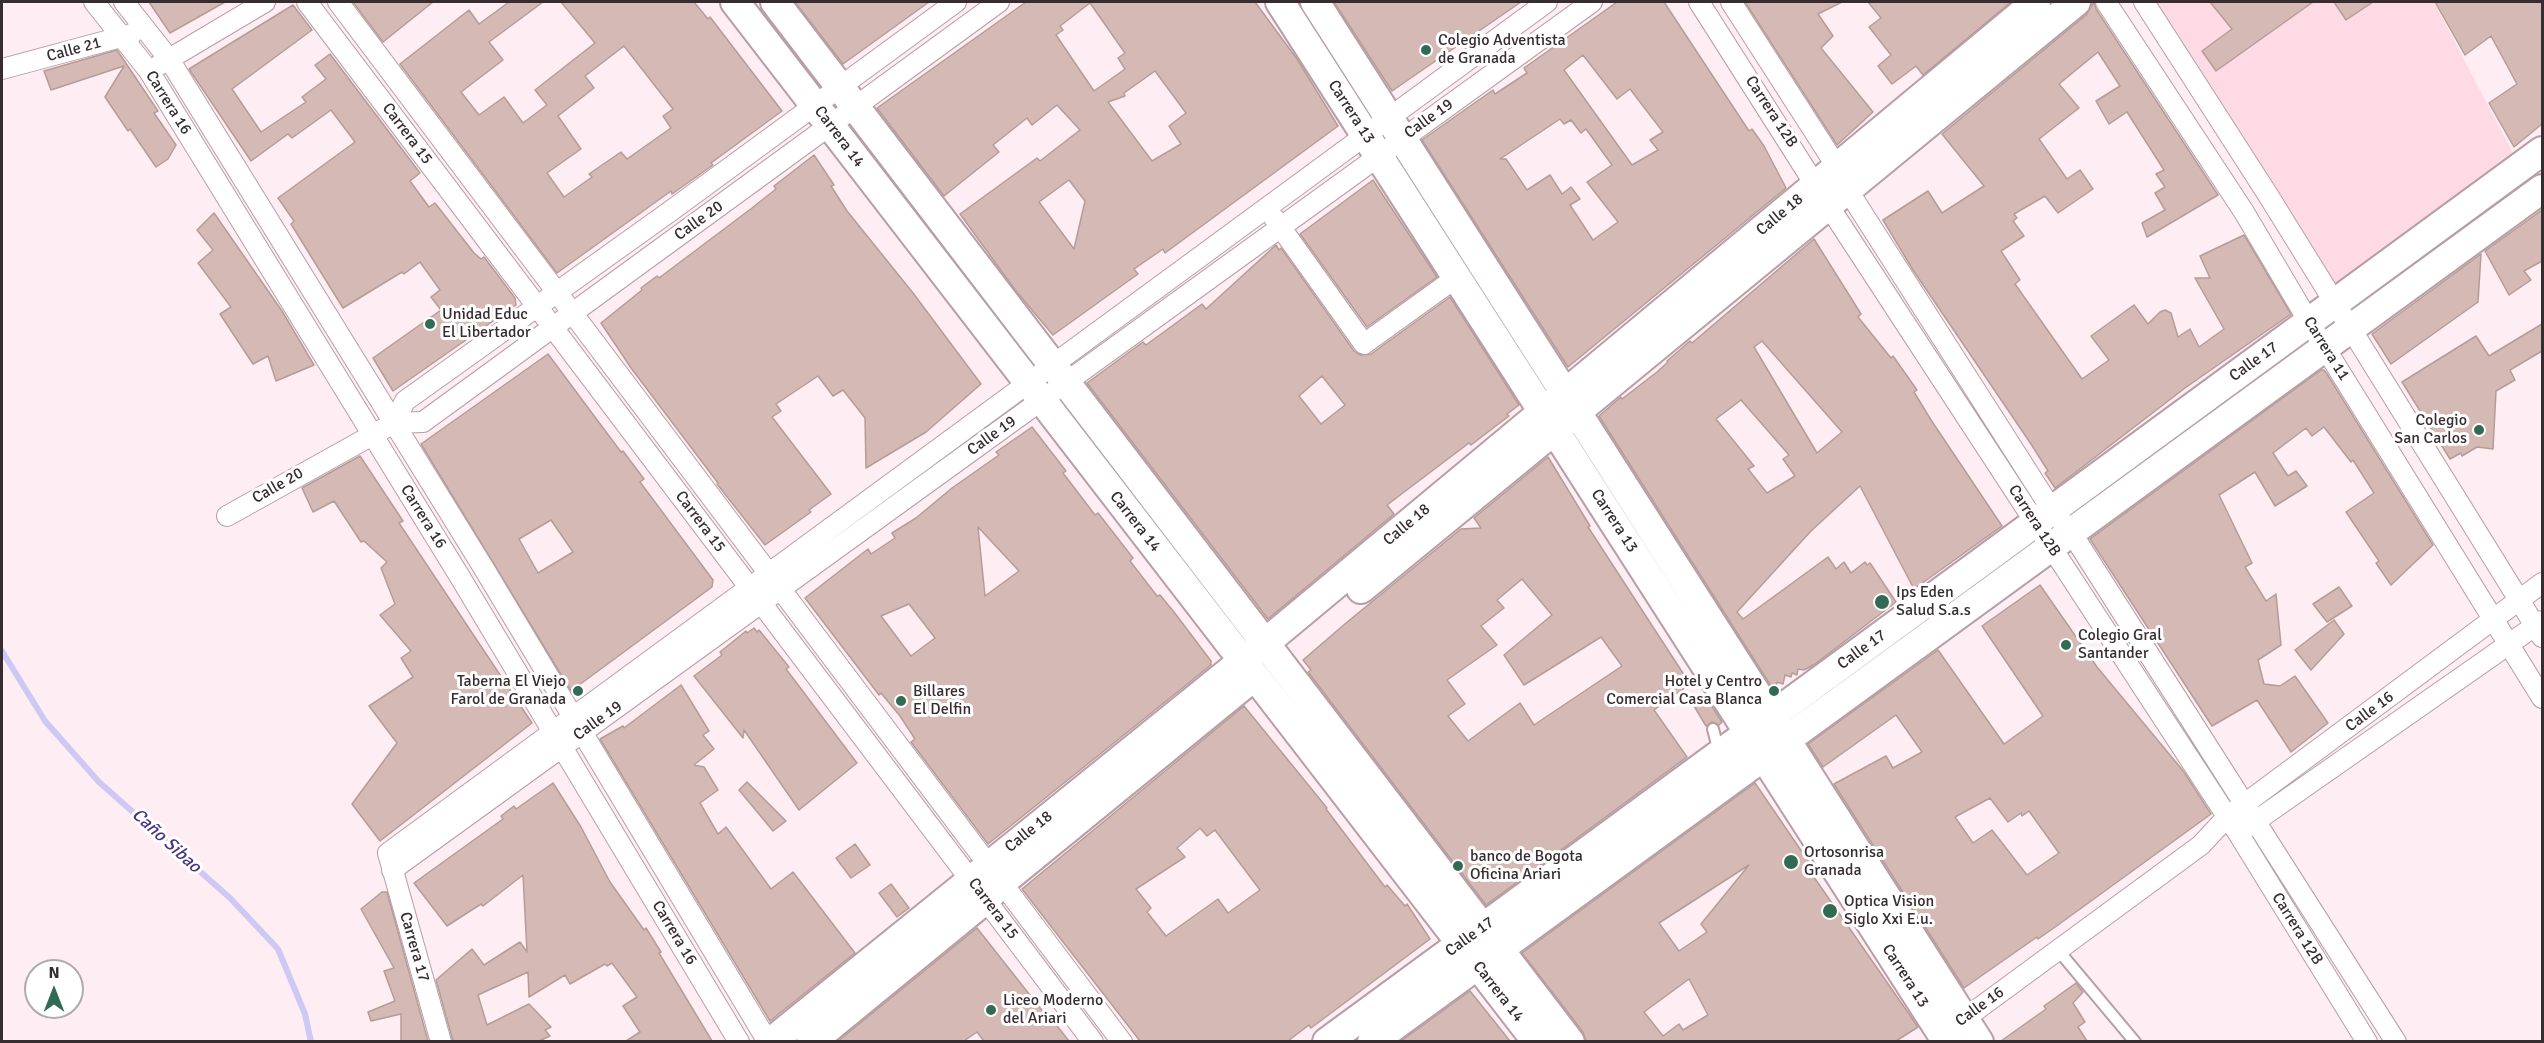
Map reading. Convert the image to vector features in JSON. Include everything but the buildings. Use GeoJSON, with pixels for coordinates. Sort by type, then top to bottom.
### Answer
{"type":"FeatureCollection","features":[{"type":"Feature","properties":{"kind":"street","name":"Carrera 16"},"geometry":{"type":"LineString","coordinates":[[94,2],[149,71],[460,577],[739,1041]]}},
{"type":"Feature","properties":{"kind":"street","name":"Carrera 16"},"geometry":{"type":"LineString","coordinates":[[124,2],[169,59],[483,567],[770,1041]]}},
{"type":"Feature","properties":{"kind":"street"},"geometry":{"type":"LineString","coordinates":[[149,71],[266,2]]}},
{"type":"Feature","properties":{"kind":"street","name":"Carrera 15"},"geometry":{"type":"LineString","coordinates":[[338,2],[781,588],[987,881],[1093,1041]]}},
{"type":"Feature","properties":{"kind":"street","name":"Carrera 14"},"geometry":{"type":"LineString","coordinates":[[735,2],[1249,669],[1480,947],[1570,1041]]}},
{"type":"Feature","properties":{"kind":"street","name":"Carrera 14"},"geometry":{"type":"LineString","coordinates":[[775,2],[1271,651],[1480,947],[1537,1041]]}},
{"type":"Feature","properties":{"kind":"street","name":"Calle 20"},"geometry":{"type":"LineString","coordinates":[[227,516],[372,433],[394,423],[423,422],[686,230],[956,2]]}},
{"type":"Feature","properties":{"kind":"street","name":"Calle 20"},"geometry":{"type":"LineString","coordinates":[[394,423],[405,400],[672,210],[822,115],[847,96],[999,2]]}},
{"type":"Feature","properties":{"kind":"street","name":"Carrera 13"},"geometry":{"type":"LineString","coordinates":[[1280,2],[1457,278],[1560,412],[1771,716],[1775,748],[1953,1036]]}},
{"type":"Feature","properties":{"kind":"street","name":"Carrera 13"},"geometry":{"type":"LineString","coordinates":[[1315,2],[1395,128],[1560,412],[1708,677],[1749,733],[1775,748]]}},
{"type":"Feature","properties":{"kind":"street","name":"Calle 19"},"geometry":{"type":"LineString","coordinates":[[1395,128],[1561,24],[1592,2]]}},
{"type":"Feature","properties":{"kind":"street","name":"Carrera 12B"},"geometry":{"type":"LineString","coordinates":[[1699,2],[1832,186],[2043,517],[2061,540],[2241,820],[2396,1041]]}},
{"type":"Feature","properties":{"kind":"street","name":"Carrera 12B"},"geometry":{"type":"LineString","coordinates":[[1731,2],[1832,186]]}},
{"type":"Feature","properties":{"kind":"street","name":"Calle 18"},"geometry":{"type":"LineString","coordinates":[[770,1041],[987,881],[1271,651],[1832,186],[2036,2]]}},
{"type":"Feature","properties":{"kind":"street","name":"Calle 18"},"geometry":{"type":"LineString","coordinates":[[1832,186],[2076,2]]}},
{"type":"Feature","properties":{"kind":"street","name":"Carrera 11"},"geometry":{"type":"LineString","coordinates":[[2106,2],[2244,212],[2309,322],[2542,698]]}},
{"type":"Feature","properties":{"kind":"street","name":"Carrera 11"},"geometry":{"type":"LineString","coordinates":[[2144,2],[2268,195],[2519,600],[2540,628]]}},
{"type":"Feature","properties":{"kind":"street","name":"Carrera 15"},"geometry":{"type":"LineString","coordinates":[[310,3],[756,595],[987,881],[1122,1041]]}},
{"type":"Feature","properties":{"kind":"street"},"geometry":{"type":"LineString","coordinates":[[1545,3],[1561,24]]}},
{"type":"Feature","properties":{"kind":"street","name":"Calle 19"},"geometry":{"type":"LineString","coordinates":[[756,595],[769,573],[875,495],[1200,285],[1280,227],[1372,145],[1545,3]]}},
{"type":"Feature","properties":{"kind":"street","name":"Calle 21"},"geometry":{"type":"LineString","coordinates":[[2,69],[146,30]]}},
{"type":"Feature","properties":{"kind":"street","name":"Calle 19"},"geometry":{"type":"LineString","coordinates":[[1059,374],[1186,266],[1266,207],[1372,145]]}},
{"type":"Feature","properties":{"kind":"street","name":"Calle 17"},"geometry":{"type":"LineString","coordinates":[[1372,1041],[1717,741],[1749,733],[2542,151]]}},
{"type":"Feature","properties":{"kind":"street","name":"Calle 17"},"geometry":{"type":"LineString","coordinates":[[1327,1041],[1480,947],[1775,748],[2542,189]]}},
{"type":"Feature","properties":{"kind":"street"},"geometry":{"type":"LineString","coordinates":[[2244,212],[2268,195]]}},
{"type":"Feature","properties":{"kind":"street"},"geometry":{"type":"LineString","coordinates":[[1266,207],[1364,344],[1457,278]]}},
{"type":"Feature","properties":{"kind":"street"},"geometry":{"type":"LineString","coordinates":[[672,210],[686,230]]}},
{"type":"Feature","properties":{"kind":"street"},"geometry":{"type":"LineString","coordinates":[[1186,266],[1200,285]]}},
{"type":"Feature","properties":{"kind":"street","name":"Calle 19"},"geometry":{"type":"LineString","coordinates":[[390,862],[756,595],[781,588],[887,512],[1035,391]]}},
{"type":"Feature","properties":{"kind":"street"},"geometry":{"type":"LineString","coordinates":[[664,474],[682,458]]}},
{"type":"Feature","properties":{"kind":"street"},"geometry":{"type":"LineString","coordinates":[[1127,511],[1150,493]]}},
{"type":"Feature","properties":{"kind":"street"},"geometry":{"type":"LineString","coordinates":[[875,495],[887,512]]}},
{"type":"Feature","properties":{"kind":"street"},"geometry":{"type":"LineString","coordinates":[[460,577],[483,567]]}},
{"type":"Feature","properties":{"kind":"street","name":"Calle 16"},"geometry":{"type":"LineString","coordinates":[[2241,820],[2542,583]]}},
{"type":"Feature","properties":{"kind":"street"},"geometry":{"type":"LineString","coordinates":[[1211,620],[1233,601]]}},
{"type":"Feature","properties":{"kind":"street"},"geometry":{"type":"LineString","coordinates":[[488,624],[510,612]]}},
{"type":"Feature","properties":{"kind":"street","name":"Calle 16"},"geometry":{"type":"LineString","coordinates":[[1953,1036],[2058,950],[2201,844],[2509,644],[2540,628]]}},
{"type":"Feature","properties":{"kind":"street","name":"Carrera 12B"},"geometry":{"type":"LineString","coordinates":[[2241,820],[2367,1041]]}},
{"type":"Feature","properties":{"kind":"street","name":"Carrera 17"},"geometry":{"type":"LineString","coordinates":[[390,862],[441,1041]]}},
{"type":"Feature","properties":{"kind":"street","name":"Calle 18"},"geometry":{"type":"LineString","coordinates":[[811,1041],[987,881]]}},
{"type":"Feature","properties":{"kind":"lane"},"geometry":{"type":"LineString","coordinates":[[2058,950],[2135,1041]]}},
{"type":"Feature","properties":{"kind":"shaded area"},"geometry":{"type":"Polygon","coordinates":[[[2153,2],[2434,2],[2516,159],[2338,289],[2153,2]]]}},
{"type":"Feature","properties":{"kind":"waterway","name":"Caño Sibao"},"geometry":{"type":"LineString","coordinates":[[2,651],[45,721],[99,782],[230,898],[278,949],[305,1014],[311,1042]]}},
{"type":"Feature","properties":{"kind":"place","name":"Colegio Adventista de Granada"},"geometry":{"type":"Point","coordinates":[1426,50]}},
{"type":"Feature","properties":{"kind":"place","name":"Unidad Educ El Libertador"},"geometry":{"type":"Point","coordinates":[430,324]}},
{"type":"Feature","properties":{"kind":"place","name":"Colegio San Carlos"},"geometry":{"type":"Point","coordinates":[2479,430]}},
{"type":"Feature","properties":{"kind":"place","name":"Ips Eden Salud S.a.s"},"geometry":{"type":"Point","coordinates":[1882,602]}},
{"type":"Feature","properties":{"kind":"place","name":"Colegio Gral Santander"},"geometry":{"type":"Point","coordinates":[2066,645]}},
{"type":"Feature","properties":{"kind":"place","name":"Taberna El Viejo Farol de Granada"},"geometry":{"type":"Point","coordinates":[578,691]}},
{"type":"Feature","properties":{"kind":"place","name":"Hotel y Centro Comercial Casa Blanca"},"geometry":{"type":"Point","coordinates":[1774,691]}},
{"type":"Feature","properties":{"kind":"place","name":"Billares El Delfin"},"geometry":{"type":"Point","coordinates":[901,701]}},
{"type":"Feature","properties":{"kind":"place","name":"Ortosonrisa Granada"},"geometry":{"type":"Point","coordinates":[1791,862]}},
{"type":"Feature","properties":{"kind":"place","name":"banco de Bogota Oficina Ariari"},"geometry":{"type":"Point","coordinates":[1458,866]}},
{"type":"Feature","properties":{"kind":"place","name":"Optica Vision Siglo Xxi E.u."},"geometry":{"type":"Point","coordinates":[1830,911]}},
{"type":"Feature","properties":{"kind":"place","name":"Liceo Moderno del Ariari"},"geometry":{"type":"Point","coordinates":[991,1010]}}]}
